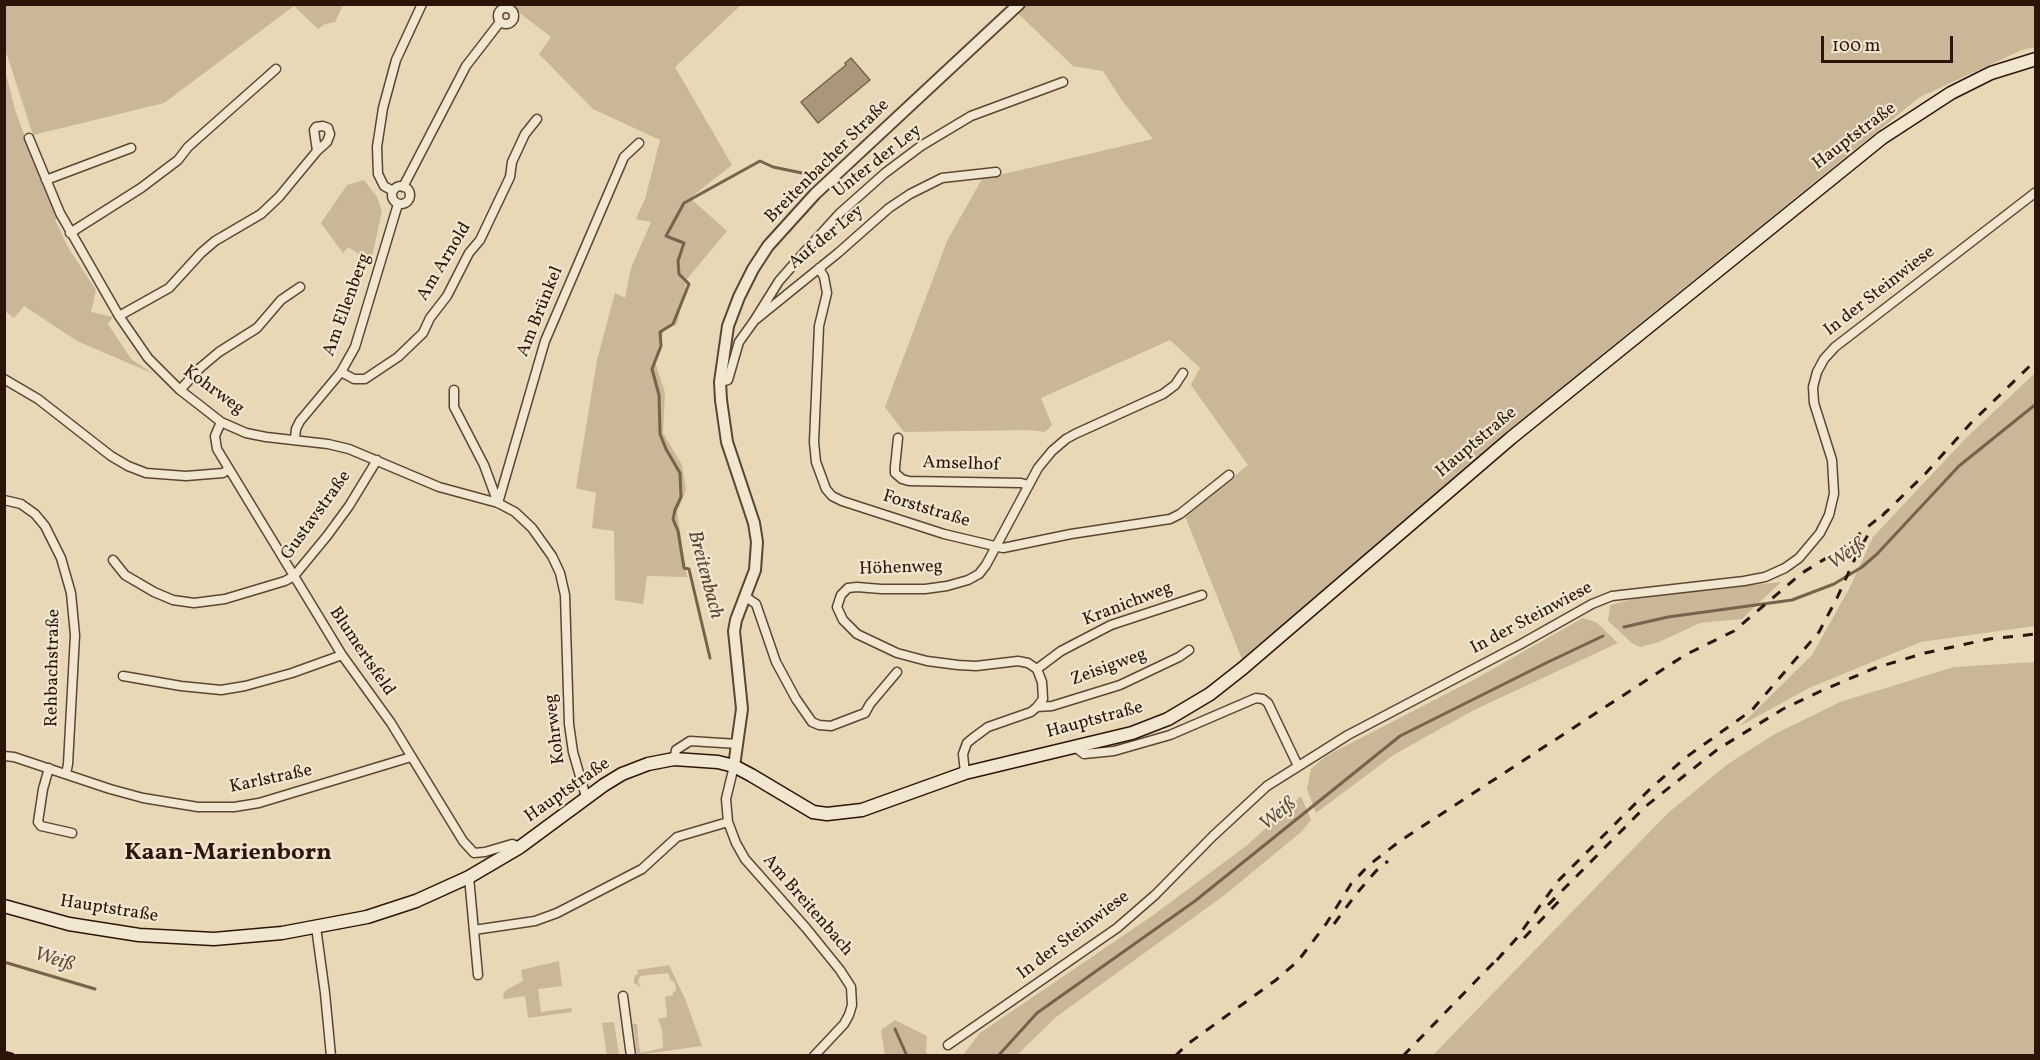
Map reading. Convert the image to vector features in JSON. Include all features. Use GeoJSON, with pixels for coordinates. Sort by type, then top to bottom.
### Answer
{"type":"FeatureCollection","features":[{"type":"Feature","properties":{"kind":"main road","name":"Hauptstraße"},"geometry":{"type":"LineString","coordinates":[[4,906],[69,924],[168,938],[214,939],[282,933],[367,917],[417,901],[469,877],[520,847],[586,797],[622,774],[648,764],[674,759],[718,762],[734,766],[799,805],[813,812],[827,814],[862,810],[964,773],[1132,733],[1168,719],[1210,694],[1250,662],[1511,438],[1882,138],[1951,93],[1991,73],[2036,59]]}},
{"type":"Feature","properties":{"kind":"street"},"geometry":{"type":"LineString","coordinates":[[393,191],[384,186],[378,174],[377,147],[382,108],[396,60],[422,4]]}},
{"type":"Feature","properties":{"kind":"street","name":"Breitenbacher Straße"},"geometry":{"type":"LineString","coordinates":[[734,766],[742,709],[734,631],[755,570],[757,542],[748,505],[727,442],[722,416],[720,382],[728,326],[753,269],[788,222],[834,176],[1019,4]]}},
{"type":"Feature","properties":{"kind":"street","name":"Am Ellenberg"},"geometry":{"type":"LineString","coordinates":[[295,439],[300,421],[341,372],[355,346],[398,204],[406,202],[409,198],[408,190],[403,187],[466,66],[500,22]]}},
{"type":"Feature","properties":{"kind":"street"},"geometry":{"type":"LineString","coordinates":[[70,233],[141,188],[178,160],[188,147],[276,69]]}},
{"type":"Feature","properties":{"kind":"street","name":"Unter der Ley"},"geometry":{"type":"LineString","coordinates":[[754,321],[779,281],[807,249],[840,213],[885,173],[921,146],[971,116],[1063,82]]}},
{"type":"Feature","properties":{"kind":"street","name":"Am Arnold"},"geometry":{"type":"LineString","coordinates":[[341,372],[354,379],[365,379],[398,357],[423,333],[430,318],[447,296],[469,253],[480,240],[510,177],[512,162],[525,134],[537,119]]}},
{"type":"Feature","properties":{"kind":"street","name":"Kohrweg"},"geometry":{"type":"LineString","coordinates":[[29,138],[70,233],[119,316],[148,358],[180,390],[222,422],[246,433],[349,448],[439,487],[498,503],[515,512],[532,528],[546,545],[560,573],[565,595],[569,724],[573,752],[586,797]]}},
{"type":"Feature","properties":{"kind":"street","name":"Am Brünkel"},"geometry":{"type":"LineString","coordinates":[[498,503],[545,341],[624,157],[639,143]]}},
{"type":"Feature","properties":{"kind":"street"},"geometry":{"type":"LineString","coordinates":[[46,180],[131,148]]}},
{"type":"Feature","properties":{"kind":"street"},"geometry":{"type":"LineString","coordinates":[[119,316],[169,288],[215,241],[261,214],[279,197],[317,151]]}},
{"type":"Feature","properties":{"kind":"street","name":"Auf der Ley"},"geometry":{"type":"LineString","coordinates":[[720,382],[728,380],[739,342],[754,321],[890,208],[930,183],[954,175],[996,172]]}},
{"type":"Feature","properties":{"kind":"street"},"geometry":{"type":"LineString","coordinates":[[393,191],[395,188],[403,187]]}},
{"type":"Feature","properties":{"kind":"street"},"geometry":{"type":"LineString","coordinates":[[393,191],[393,200],[398,204]]}},
{"type":"Feature","properties":{"kind":"street","name":"In der Steinwiese"},"geometry":{"type":"LineString","coordinates":[[948,1045],[1117,928],[1155,895],[1212,836],[1267,786],[1348,735],[1592,604],[1612,596],[1744,582],[1765,577],[1785,568],[1799,558],[1820,533],[1829,515],[1834,494],[1832,460],[1814,403],[1816,372],[1824,359],[1860,327],[2036,192]]}},
{"type":"Feature","properties":{"kind":"street","name":"Forststraße"},"geometry":{"type":"LineString","coordinates":[[819,268],[824,277],[827,293],[819,326],[814,442],[816,462],[826,489],[832,496],[944,534],[1003,548],[1071,534],[1170,519],[1180,514],[1229,475]]}},
{"type":"Feature","properties":{"kind":"street"},"geometry":{"type":"LineString","coordinates":[[180,390],[200,368],[219,352],[257,328],[281,300],[300,287]]}},
{"type":"Feature","properties":{"kind":"street","name":"Höhenweg"},"geometry":{"type":"LineString","coordinates":[[1037,669],[1029,663],[958,665],[927,661],[897,653],[857,634],[843,620],[839,613],[838,601],[848,588],[925,589],[968,580],[978,574],[986,565],[1042,461],[1066,439],[1163,394],[1175,385],[1183,373]]}},
{"type":"Feature","properties":{"kind":"street"},"geometry":{"type":"LineString","coordinates":[[4,379],[57,412],[111,456],[146,473],[186,476],[224,473],[229,470]]}},
{"type":"Feature","properties":{"kind":"street"},"geometry":{"type":"LineString","coordinates":[[454,390],[454,407],[484,465],[498,503]]}},
{"type":"Feature","properties":{"kind":"street","name":"Blumertsfeld"},"geometry":{"type":"LineString","coordinates":[[222,422],[214,436],[215,443],[229,470],[342,655],[391,723],[463,841],[474,853],[512,844],[520,847]]}},
{"type":"Feature","properties":{"kind":"street","name":"Amselhof"},"geometry":{"type":"LineString","coordinates":[[898,438],[895,473],[902,479],[1028,485]]}},
{"type":"Feature","properties":{"kind":"street","name":"Gustavstraße"},"geometry":{"type":"LineString","coordinates":[[113,560],[125,574],[154,592],[173,600],[194,603],[225,599],[294,576],[349,506],[377,460]]}},
{"type":"Feature","properties":{"kind":"street","name":"Rehbachstraße"},"geometry":{"type":"LineString","coordinates":[[4,500],[21,504],[35,514],[45,526],[61,558],[71,593],[75,635],[66,774]]}},
{"type":"Feature","properties":{"kind":"street","name":"Kranichweg"},"geometry":{"type":"LineString","coordinates":[[1037,669],[1061,651],[1111,625],[1202,595]]}},
{"type":"Feature","properties":{"kind":"street"},"geometry":{"type":"LineString","coordinates":[[746,597],[756,604],[776,662],[796,699],[812,722],[819,726],[831,726],[865,713],[897,672]]}},
{"type":"Feature","properties":{"kind":"street","name":"Zeisigweg"},"geometry":{"type":"LineString","coordinates":[[1037,707],[1052,706],[1120,685],[1189,650]]}},
{"type":"Feature","properties":{"kind":"street"},"geometry":{"type":"LineString","coordinates":[[123,676],[221,690],[292,673],[342,655]]}},
{"type":"Feature","properties":{"kind":"street"},"geometry":{"type":"LineString","coordinates":[[964,773],[963,754],[967,743],[988,727],[1023,715],[1037,707],[1043,699],[1042,682],[1037,669]]}},
{"type":"Feature","properties":{"kind":"street"},"geometry":{"type":"LineString","coordinates":[[1075,747],[1084,754],[1114,751],[1170,735],[1256,698],[1268,703],[1298,766]]}},
{"type":"Feature","properties":{"kind":"street"},"geometry":{"type":"LineString","coordinates":[[674,759],[676,750],[690,741],[738,744]]}},
{"type":"Feature","properties":{"kind":"street"},"geometry":{"type":"LineString","coordinates":[[4,756],[14,757],[66,774]]}},
{"type":"Feature","properties":{"kind":"street","name":"Karlstraße"},"geometry":{"type":"LineString","coordinates":[[66,774],[143,798],[198,807],[234,807],[308,790],[411,757]]}},
{"type":"Feature","properties":{"kind":"street","name":"Am Breitenbach"},"geometry":{"type":"LineString","coordinates":[[734,766],[726,799],[728,822],[736,843],[745,859],[806,928],[851,987],[852,1005],[849,1015],[844,1024],[814,1056]]}},
{"type":"Feature","properties":{"kind":"street"},"geometry":{"type":"LineString","coordinates":[[49,768],[42,789],[38,822],[41,826],[72,833]]}},
{"type":"Feature","properties":{"kind":"street"},"geometry":{"type":"LineString","coordinates":[[474,930],[535,921],[557,913],[642,869],[676,837],[728,822]]}},
{"type":"Feature","properties":{"kind":"street"},"geometry":{"type":"LineString","coordinates":[[469,877],[478,975]]}},
{"type":"Feature","properties":{"kind":"street"},"geometry":{"type":"LineString","coordinates":[[316,927],[331,1056]]}},
{"type":"Feature","properties":{"kind":"street"},"geometry":{"type":"LineString","coordinates":[[622,996],[631,1056]]}},
{"type":"Feature","properties":{"kind":"shaded area"},"geometry":{"type":"Polygon","coordinates":[[[4,5],[343,5],[335,22],[325,24],[318,29],[294,6],[164,103],[33,135],[5,49],[4,5]]]}},
{"type":"Feature","properties":{"kind":"shaded area"},"geometry":{"type":"Polygon","coordinates":[[[509,5],[741,5],[675,67],[732,165],[690,198],[727,231],[687,279],[677,324],[664,329],[655,362],[665,393],[663,433],[682,465],[686,490],[677,511],[687,577],[647,576],[643,604],[615,600],[614,531],[592,528],[596,493],[576,488],[597,360],[615,293],[625,298],[631,268],[651,222],[636,219],[645,199],[660,140],[593,109],[539,54],[551,37],[509,5]]]}},
{"type":"Feature","properties":{"kind":"shaded area"},"geometry":{"type":"Polygon","coordinates":[[[1009,5],[2035,5],[2035,47],[2022,50],[1920,97],[1606,351],[1242,659],[1185,516],[1248,465],[1191,385],[1200,368],[1170,340],[1041,398],[1052,425],[1045,432],[1028,430],[904,432],[885,407],[947,241],[982,179],[1153,139],[1123,102],[1103,71],[1073,66],[1009,5]]]}},
{"type":"Feature","properties":{"kind":"shaded area"},"geometry":{"type":"Polygon","coordinates":[[[851,58],[870,80],[818,123],[801,102],[846,65],[845,63],[851,58]]]}},
{"type":"Feature","properties":{"kind":"shaded area"},"geometry":{"type":"Polygon","coordinates":[[[4,67],[15,109],[40,179],[58,219],[55,220],[69,249],[96,290],[91,312],[113,317],[108,324],[131,359],[154,374],[77,341],[24,306],[14,318],[5,311],[4,67]]]}},
{"type":"Feature","properties":{"kind":"shaded area"},"geometry":{"type":"Polygon","coordinates":[[[364,180],[377,197],[382,211],[371,262],[348,247],[343,253],[321,223],[347,185],[364,180]]]}},
{"type":"Feature","properties":{"kind":"shaded area"},"geometry":{"type":"Polygon","coordinates":[[[2035,373],[2035,626],[1921,642],[1809,688],[1740,726],[1812,655],[1849,589],[1873,537],[1966,438],[2035,373]]]}},
{"type":"Feature","properties":{"kind":"shaded area"},"geometry":{"type":"Polygon","coordinates":[[[1781,582],[1742,619],[1700,623],[1659,642],[1640,647],[1632,643],[1608,621],[1610,605],[1646,596],[1781,582]]]}},
{"type":"Feature","properties":{"kind":"shaded area"},"geometry":{"type":"Polygon","coordinates":[[[1583,618],[1596,622],[1618,643],[1474,710],[1395,754],[1316,813],[1307,789],[1311,769],[1326,756],[1475,679],[1583,618]]]}},
{"type":"Feature","properties":{"kind":"shaded area"},"geometry":{"type":"Polygon","coordinates":[[[2035,662],[2035,1055],[1433,1055],[1668,813],[1728,764],[1773,735],[1840,702],[1954,667],[2035,662]]]}},
{"type":"Feature","properties":{"kind":"shaded area"},"geometry":{"type":"Polygon","coordinates":[[[1301,796],[1311,820],[1301,832],[1226,894],[1056,1017],[1017,1055],[963,1055],[980,1033],[1152,916],[1246,846],[1301,796]]]}},
{"type":"Feature","properties":{"kind":"shaded area"},"geometry":{"type":"Polygon","coordinates":[[[559,961],[562,986],[538,989],[541,1012],[571,1008],[572,1012],[528,1018],[525,996],[504,999],[503,994],[506,990],[523,981],[521,970],[559,961]]]}},
{"type":"Feature","properties":{"kind":"shaded area"},"geometry":{"type":"Polygon","coordinates":[[[669,965],[686,1001],[702,1046],[637,1055],[633,1024],[637,1024],[641,1053],[663,1048],[662,1029],[658,1019],[667,1017],[665,997],[673,995],[676,991],[675,983],[670,979],[668,973],[640,976],[638,982],[641,988],[634,983],[634,977],[638,973],[637,970],[669,965]]]}},
{"type":"Feature","properties":{"kind":"shaded area"},"geometry":{"type":"Polygon","coordinates":[[[895,1020],[927,1036],[926,1052],[928,1055],[885,1055],[881,1030],[895,1020]]]}},
{"type":"Feature","properties":{"kind":"shaded area"},"geometry":{"type":"Polygon","coordinates":[[[614,1022],[619,1055],[607,1055],[602,1023],[614,1022]]]}},
{"type":"Feature","properties":{"kind":"waterway","name":"Breitenbach"},"geometry":{"type":"LineString","coordinates":[[710,658],[689,569],[684,568],[678,531],[673,519],[681,497],[680,473],[660,434],[659,395],[652,369],[661,346],[660,332],[673,324],[689,284],[679,274],[678,261],[684,243],[666,236],[684,203],[760,161],[773,167],[802,173]]}},
{"type":"Feature","properties":{"kind":"waterway","name":"Weiß"},"geometry":{"type":"LineString","coordinates":[[1624,627],[1668,617],[1792,600],[1834,584],[1862,567],[1877,554],[1959,466],[2036,404]]}},
{"type":"Feature","properties":{"kind":"waterway","name":"Weiß"},"geometry":{"type":"LineString","coordinates":[[998,1056],[1037,1013],[1195,901],[1400,736],[1603,636]]}},
{"type":"Feature","properties":{"kind":"waterway","name":"Weiß"},"geometry":{"type":"LineString","coordinates":[[4,962],[95,989]]}},
{"type":"Feature","properties":{"kind":"waterway","name":"Breitenbach"},"geometry":{"type":"LineString","coordinates":[[895,1029],[907,1056]]}},
{"type":"Feature","properties":{"kind":"railway"},"geometry":{"type":"LineString","coordinates":[[1882,516],[1926,473],[1971,423],[2036,360]]}},
{"type":"Feature","properties":{"kind":"railway"},"geometry":{"type":"LineString","coordinates":[[1175,1056],[1298,961],[1326,924],[1351,884],[1369,865],[1400,841],[1685,655],[1734,631],[1802,573],[1841,549],[1887,511]]}},
{"type":"Feature","properties":{"kind":"railway"},"geometry":{"type":"LineString","coordinates":[[1497,960],[1516,939],[1558,881],[1649,790],[1685,758],[1752,710],[1819,632],[1869,533]]}},
{"type":"Feature","properties":{"kind":"railway"},"geometry":{"type":"LineString","coordinates":[[1548,905],[1646,806],[1718,749],[1783,709],[1875,668],[1925,653],[1989,639],[2036,634]]}},
{"type":"Feature","properties":{"kind":"railway"},"geometry":{"type":"LineString","coordinates":[[1334,924],[1357,893],[1388,861]]}},
{"type":"Feature","properties":{"kind":"railway"},"geometry":{"type":"LineString","coordinates":[[1524,938],[1559,901]]}},
{"type":"Feature","properties":{"kind":"railway"},"geometry":{"type":"LineString","coordinates":[[1403,1056],[1503,953]]}},
{"type":"Feature","properties":{"kind":"railway"},"geometry":{"type":"LineString","coordinates":[[4,1052],[20,1056]]}},
{"type":"Feature","properties":{"kind":"district","name":"Kaan-Marienborn"},"geometry":{"type":"Point","coordinates":[228,855]}}]}
